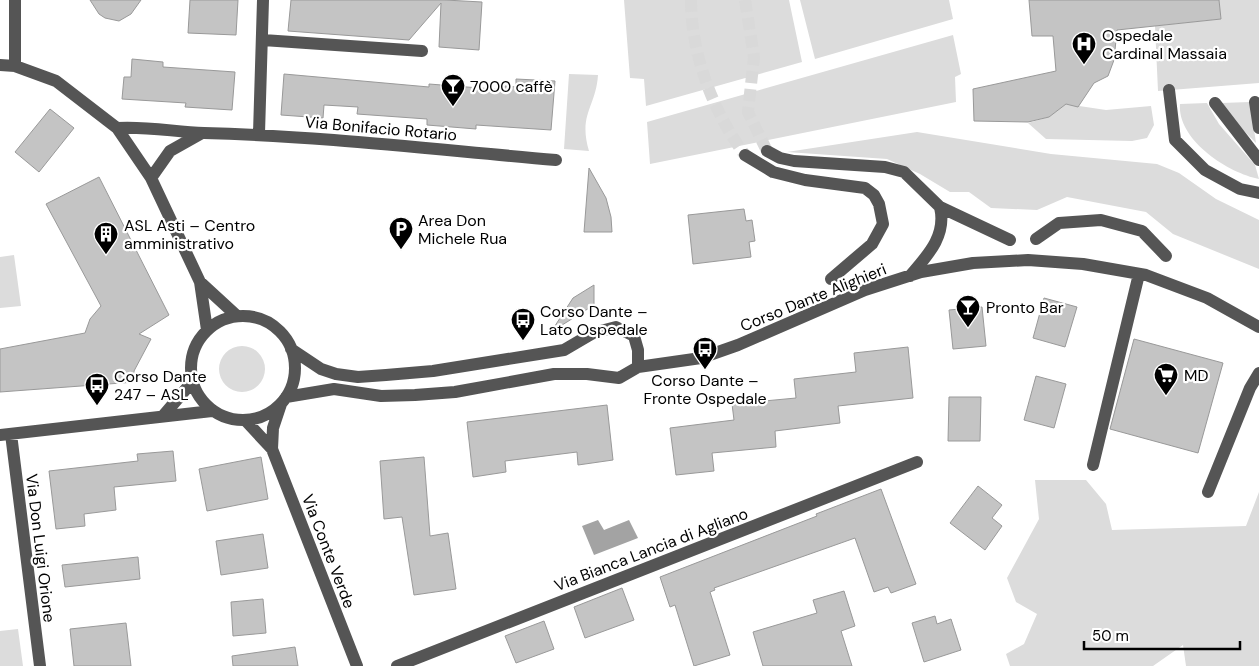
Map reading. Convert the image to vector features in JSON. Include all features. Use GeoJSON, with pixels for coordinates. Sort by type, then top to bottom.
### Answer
{"type":"FeatureCollection","features":[{"type":"Feature","properties":{"kind":"street"},"geometry":{"type":"LineString","coordinates":[[15,0],[15,66]]}},
{"type":"Feature","properties":{"kind":"street"},"geometry":{"type":"LineString","coordinates":[[259,133],[263,0]]}},
{"type":"Feature","properties":{"kind":"street"},"geometry":{"type":"LineString","coordinates":[[263,40],[422,51]]}},
{"type":"Feature","properties":{"kind":"street"},"geometry":{"type":"LineString","coordinates":[[0,65],[15,66],[56,81],[117,128],[151,178],[200,282],[207,330]]}},
{"type":"Feature","properties":{"kind":"street"},"geometry":{"type":"LineString","coordinates":[[1168,90],[1175,140],[1205,170],[1240,189],[1259,194]]}},
{"type":"Feature","properties":{"kind":"street"},"geometry":{"type":"LineString","coordinates":[[1215,102],[1259,160]]}},
{"type":"Feature","properties":{"kind":"street"},"geometry":{"type":"LineString","coordinates":[[1255,102],[1259,128]]}},
{"type":"Feature","properties":{"kind":"street","name":"Via Bonifacio Rotario"},"geometry":{"type":"LineString","coordinates":[[117,128],[140,126],[202,132],[259,133],[556,160]]}},
{"type":"Feature","properties":{"kind":"street"},"geometry":{"type":"LineString","coordinates":[[151,178],[170,151],[202,132]]}},
{"type":"Feature","properties":{"kind":"street"},"geometry":{"type":"LineString","coordinates":[[767,151],[780,158],[794,161],[885,167],[904,172],[940,207],[1010,240]]}},
{"type":"Feature","properties":{"kind":"street"},"geometry":{"type":"LineString","coordinates":[[745,155],[773,172],[805,180],[836,182],[865,188],[874,195],[879,204],[882,224],[872,244],[831,279]]}},
{"type":"Feature","properties":{"kind":"street"},"geometry":{"type":"LineString","coordinates":[[910,276],[933,249],[941,230],[940,207]]}},
{"type":"Feature","properties":{"kind":"street"},"geometry":{"type":"LineString","coordinates":[[1036,239],[1059,223],[1100,220],[1142,231],[1166,256]]}},
{"type":"Feature","properties":{"kind":"street","name":"Corso Dante Alighieri"},"geometry":{"type":"LineString","coordinates":[[284,400],[334,389],[381,396],[431,394],[509,384],[554,374],[587,374],[618,378],[638,367],[701,358],[771,332],[826,305],[865,290],[910,276],[973,263],[1028,260],[1083,264],[1139,274],[1207,298],[1259,327]]}},
{"type":"Feature","properties":{"kind":"street"},"geometry":{"type":"LineString","coordinates":[[1093,465],[1139,274]]}},
{"type":"Feature","properties":{"kind":"street"},"geometry":{"type":"LineString","coordinates":[[200,282],[237,316]]}},
{"type":"Feature","properties":{"kind":"street"},"geometry":{"type":"LineString","coordinates":[[237,316],[254,317],[270,324],[283,335],[291,350],[294,374],[284,400],[265,415],[246,421],[228,419],[212,411],[197,393],[192,382],[190,368],[192,354],[198,341],[207,330],[221,320],[237,316]]}},
{"type":"Feature","properties":{"kind":"street"},"geometry":{"type":"LineString","coordinates":[[291,350],[321,369],[336,374],[358,377],[433,371],[564,350],[594,333],[616,327],[634,336],[638,350],[638,367]]}},
{"type":"Feature","properties":{"kind":"street"},"geometry":{"type":"LineString","coordinates":[[1208,492],[1250,388],[1259,373]]}},
{"type":"Feature","properties":{"kind":"street"},"geometry":{"type":"LineString","coordinates":[[163,416],[192,382]]}},
{"type":"Feature","properties":{"kind":"street","name":"Via Conte Verde"},"geometry":{"type":"LineString","coordinates":[[272,449],[273,428],[284,400]]}},
{"type":"Feature","properties":{"kind":"street"},"geometry":{"type":"LineString","coordinates":[[5,435],[212,411]]}},
{"type":"Feature","properties":{"kind":"street","name":"Via Conte Verde"},"geometry":{"type":"LineString","coordinates":[[246,421],[272,449],[357,666]]}},
{"type":"Feature","properties":{"kind":"street","name":"Via Don Luigi Orione"},"geometry":{"type":"LineString","coordinates":[[5,435],[40,666]]}},
{"type":"Feature","properties":{"kind":"street","name":"Via Bianca Lancia di Agliano"},"geometry":{"type":"LineString","coordinates":[[397,666],[917,462]]}},
{"type":"Feature","properties":{"kind":"shaded area"},"geometry":{"type":"Polygon","coordinates":[[[624,0],[789,0],[802,62],[646,106],[644,79],[630,78],[624,0]]]}},
{"type":"Feature","properties":{"kind":"shaded area"},"geometry":{"type":"Polygon","coordinates":[[[800,0],[949,0],[953,19],[815,59],[800,0]]]}},
{"type":"Feature","properties":{"kind":"shaded area"},"geometry":{"type":"Polygon","coordinates":[[[1219,0],[1259,0],[1259,83],[1158,91],[1155,26],[1221,19],[1219,0]]]}},
{"type":"Feature","properties":{"kind":"shaded area"},"geometry":{"type":"Polygon","coordinates":[[[953,35],[961,74],[955,77],[956,102],[650,164],[647,122],[953,35]]]}},
{"type":"Feature","properties":{"kind":"shaded area"},"geometry":{"type":"Polygon","coordinates":[[[569,74],[598,75],[597,86],[586,119],[585,128],[589,151],[564,149],[569,74]]]}},
{"type":"Feature","properties":{"kind":"shaded area"},"geometry":{"type":"Polygon","coordinates":[[[1250,102],[1256,143],[1234,121],[1221,103],[1250,102]]]}},
{"type":"Feature","properties":{"kind":"shaded area"},"geometry":{"type":"Polygon","coordinates":[[[1207,103],[1219,124],[1255,165],[1259,179],[1233,170],[1220,162],[1207,153],[1187,130],[1181,117],[1180,104],[1207,103]]]}},
{"type":"Feature","properties":{"kind":"shaded area"},"geometry":{"type":"Polygon","coordinates":[[[1066,104],[1106,110],[1151,106],[1154,125],[1147,138],[1132,141],[1046,139],[1028,123],[1049,117],[1066,104]]]}},
{"type":"Feature","properties":{"kind":"shaded area"},"geometry":{"type":"Polygon","coordinates":[[[917,132],[1051,154],[1157,164],[1179,173],[1216,199],[1259,220],[1259,269],[1173,234],[1146,212],[1067,197],[1037,210],[991,208],[969,192],[950,192],[920,174],[887,159],[787,152],[917,132]]]}},
{"type":"Feature","properties":{"kind":"shaded area"},"geometry":{"type":"Polygon","coordinates":[[[14,255],[21,306],[0,308],[0,257],[14,255]]]}},
{"type":"Feature","properties":{"kind":"shaded area"},"geometry":{"type":"Polygon","coordinates":[[[242,346],[255,350],[261,356],[265,369],[261,382],[255,388],[242,392],[229,388],[223,382],[219,369],[223,356],[229,350],[242,346]]]}},
{"type":"Feature","properties":{"kind":"shaded area"},"geometry":{"type":"Polygon","coordinates":[[[1035,480],[1086,480],[1106,504],[1112,530],[1246,526],[1259,492],[1259,666],[1186,666],[1183,645],[1153,666],[1010,666],[1006,654],[1024,644],[1037,614],[1016,602],[1007,578],[1039,519],[1035,480]]]}},
{"type":"Feature","properties":{"kind":"shaded area"},"geometry":{"type":"Polygon","coordinates":[[[598,520],[604,530],[629,520],[638,538],[594,555],[582,526],[598,520]]]}},
{"type":"Feature","properties":{"kind":"shaded area"},"geometry":{"type":"Polygon","coordinates":[[[18,629],[23,666],[0,666],[0,631],[18,629]]]}},
{"type":"Feature","properties":{"kind":"building"},"geometry":{"type":"Polygon","coordinates":[[[90,0],[141,0],[131,14],[119,21],[105,18],[99,14],[90,0]]]}},
{"type":"Feature","properties":{"kind":"building"},"geometry":{"type":"Polygon","coordinates":[[[190,0],[238,0],[236,35],[188,33],[190,0]]]}},
{"type":"Feature","properties":{"kind":"building"},"geometry":{"type":"Polygon","coordinates":[[[291,0],[445,0],[482,2],[479,50],[439,47],[441,3],[409,40],[288,31],[291,0]]]}},
{"type":"Feature","properties":{"kind":"building","name":"Ospedale Cardinal Massaia"},"geometry":{"type":"Polygon","coordinates":[[[1029,0],[1219,0],[1221,19],[1117,30],[1114,60],[1108,76],[1094,83],[1078,107],[1066,104],[1049,117],[1028,122],[974,121],[973,89],[1056,71],[1053,36],[1032,36],[1029,0]]]}},
{"type":"Feature","properties":{"kind":"building"},"geometry":{"type":"Polygon","coordinates":[[[132,59],[163,62],[163,67],[235,72],[232,110],[185,107],[186,103],[122,99],[124,77],[131,77],[132,59]]]}},
{"type":"Feature","properties":{"kind":"building"},"geometry":{"type":"Polygon","coordinates":[[[284,74],[429,87],[429,84],[505,90],[505,86],[516,87],[516,79],[555,81],[551,130],[476,125],[476,129],[427,125],[427,119],[357,114],[358,107],[324,105],[323,118],[281,115],[284,74]]]}},
{"type":"Feature","properties":{"kind":"building"},"geometry":{"type":"Polygon","coordinates":[[[50,109],[74,128],[39,172],[15,152],[50,109]]]}},
{"type":"Feature","properties":{"kind":"building"},"geometry":{"type":"Polygon","coordinates":[[[589,168],[606,198],[611,217],[612,232],[584,232],[589,168]]]}},
{"type":"Feature","properties":{"kind":"building","name":"ASL Asti – Centro amministrativo"},"geometry":{"type":"Polygon","coordinates":[[[99,177],[169,315],[139,334],[151,339],[134,371],[135,382],[0,392],[0,349],[85,333],[90,319],[101,306],[46,204],[99,177]]]}},
{"type":"Feature","properties":{"kind":"building"},"geometry":{"type":"Polygon","coordinates":[[[744,209],[746,221],[752,220],[755,241],[749,242],[751,257],[693,264],[688,215],[744,209]]]}},
{"type":"Feature","properties":{"kind":"building"},"geometry":{"type":"Polygon","coordinates":[[[594,285],[594,305],[551,332],[573,298],[594,285]]]}},
{"type":"Feature","properties":{"kind":"building"},"geometry":{"type":"Polygon","coordinates":[[[1044,298],[1077,307],[1065,347],[1033,338],[1044,298]]]}},
{"type":"Feature","properties":{"kind":"building","name":"Pronto Bar"},"geometry":{"type":"Polygon","coordinates":[[[982,307],[986,346],[953,349],[949,310],[982,307]]]}},
{"type":"Feature","properties":{"kind":"building","name":"MD"},"geometry":{"type":"Polygon","coordinates":[[[1134,339],[1223,363],[1198,453],[1110,429],[1134,339]]]}},
{"type":"Feature","properties":{"kind":"building"},"geometry":{"type":"Polygon","coordinates":[[[908,347],[913,398],[838,406],[840,423],[775,431],[776,447],[712,453],[714,471],[676,475],[670,428],[734,420],[732,404],[796,398],[794,379],[856,372],[854,353],[908,347]]]}},
{"type":"Feature","properties":{"kind":"building"},"geometry":{"type":"Polygon","coordinates":[[[1036,376],[1066,384],[1054,428],[1024,420],[1036,376]]]}},
{"type":"Feature","properties":{"kind":"building"},"geometry":{"type":"Polygon","coordinates":[[[949,397],[981,397],[980,441],[948,441],[949,397]]]}},
{"type":"Feature","properties":{"kind":"building"},"geometry":{"type":"Polygon","coordinates":[[[607,405],[613,460],[578,465],[577,452],[505,461],[506,472],[473,477],[467,422],[607,405]]]}},
{"type":"Feature","properties":{"kind":"building"},"geometry":{"type":"Polygon","coordinates":[[[173,451],[176,481],[114,487],[116,510],[84,514],[85,526],[56,529],[49,471],[138,461],[137,454],[173,451]]]}},
{"type":"Feature","properties":{"kind":"building"},"geometry":{"type":"Polygon","coordinates":[[[261,457],[268,499],[207,511],[199,469],[261,457]]]}},
{"type":"Feature","properties":{"kind":"building"},"geometry":{"type":"Polygon","coordinates":[[[424,457],[430,536],[448,533],[456,589],[414,595],[402,517],[384,519],[380,461],[424,457]]]}},
{"type":"Feature","properties":{"kind":"building"},"geometry":{"type":"Polygon","coordinates":[[[978,486],[1002,505],[992,518],[1002,526],[985,550],[950,523],[978,486]]]}},
{"type":"Feature","properties":{"kind":"building"},"geometry":{"type":"Polygon","coordinates":[[[881,489],[916,584],[891,593],[888,587],[874,592],[855,538],[714,588],[715,590],[710,592],[730,655],[694,666],[675,605],[670,607],[660,577],[881,489]]]}},
{"type":"Feature","properties":{"kind":"building"},"geometry":{"type":"Polygon","coordinates":[[[263,534],[268,568],[221,575],[216,541],[263,534]]]}},
{"type":"Feature","properties":{"kind":"building"},"geometry":{"type":"Polygon","coordinates":[[[138,557],[140,579],[65,587],[62,565],[138,557]]]}},
{"type":"Feature","properties":{"kind":"building"},"geometry":{"type":"Polygon","coordinates":[[[622,588],[634,620],[585,638],[574,607],[622,588]]]}},
{"type":"Feature","properties":{"kind":"building"},"geometry":{"type":"Polygon","coordinates":[[[844,591],[855,626],[841,631],[852,666],[763,666],[753,632],[817,613],[813,600],[844,591]]]}},
{"type":"Feature","properties":{"kind":"building"},"geometry":{"type":"Polygon","coordinates":[[[263,599],[266,633],[233,636],[231,602],[263,599]]]}},
{"type":"Feature","properties":{"kind":"building"},"geometry":{"type":"Polygon","coordinates":[[[935,616],[937,624],[951,619],[961,650],[924,662],[912,623],[935,616]]]}},
{"type":"Feature","properties":{"kind":"building"},"geometry":{"type":"Polygon","coordinates":[[[544,621],[554,649],[516,663],[505,636],[544,621]]]}},
{"type":"Feature","properties":{"kind":"building"},"geometry":{"type":"Polygon","coordinates":[[[126,623],[131,666],[74,666],[70,629],[126,623]]]}},
{"type":"Feature","properties":{"kind":"building"},"geometry":{"type":"Polygon","coordinates":[[[295,647],[298,666],[233,666],[232,656],[295,647]]]}},
{"type":"Feature","properties":{"kind":"tunnel"},"geometry":{"type":"LineString","coordinates":[[691,0],[695,41],[706,82],[723,120],[745,155]]}},
{"type":"Feature","properties":{"kind":"tunnel"},"geometry":{"type":"LineString","coordinates":[[745,0],[754,57],[748,112],[767,151]]}},
{"type":"Feature","properties":{"kind":"place","name":"Ospedale Cardinal Massaia"},"geometry":{"type":"Point","coordinates":[1084,65]}},
{"type":"Feature","properties":{"kind":"place","name":"7000 caffè"},"geometry":{"type":"Point","coordinates":[453,107]}},
{"type":"Feature","properties":{"kind":"place","name":"Area Don Michele Rua"},"geometry":{"type":"Point","coordinates":[401,250]}},
{"type":"Feature","properties":{"kind":"place","name":"ASL Asti – Centro amministrativo"},"geometry":{"type":"Point","coordinates":[106,255]}},
{"type":"Feature","properties":{"kind":"place","name":"Pronto Bar"},"geometry":{"type":"Point","coordinates":[968,328]}},
{"type":"Feature","properties":{"kind":"place","name":"Corso Dante – Lato Ospedale"},"geometry":{"type":"Point","coordinates":[523,341]}},
{"type":"Feature","properties":{"kind":"place","name":"Corso Dante – Fronte Ospedale"},"geometry":{"type":"Point","coordinates":[705,370]}},
{"type":"Feature","properties":{"kind":"place","name":"MD"},"geometry":{"type":"Point","coordinates":[1166,396]}},
{"type":"Feature","properties":{"kind":"place","name":"Corso Dante 247 – ASL"},"geometry":{"type":"Point","coordinates":[97,406]}}]}
